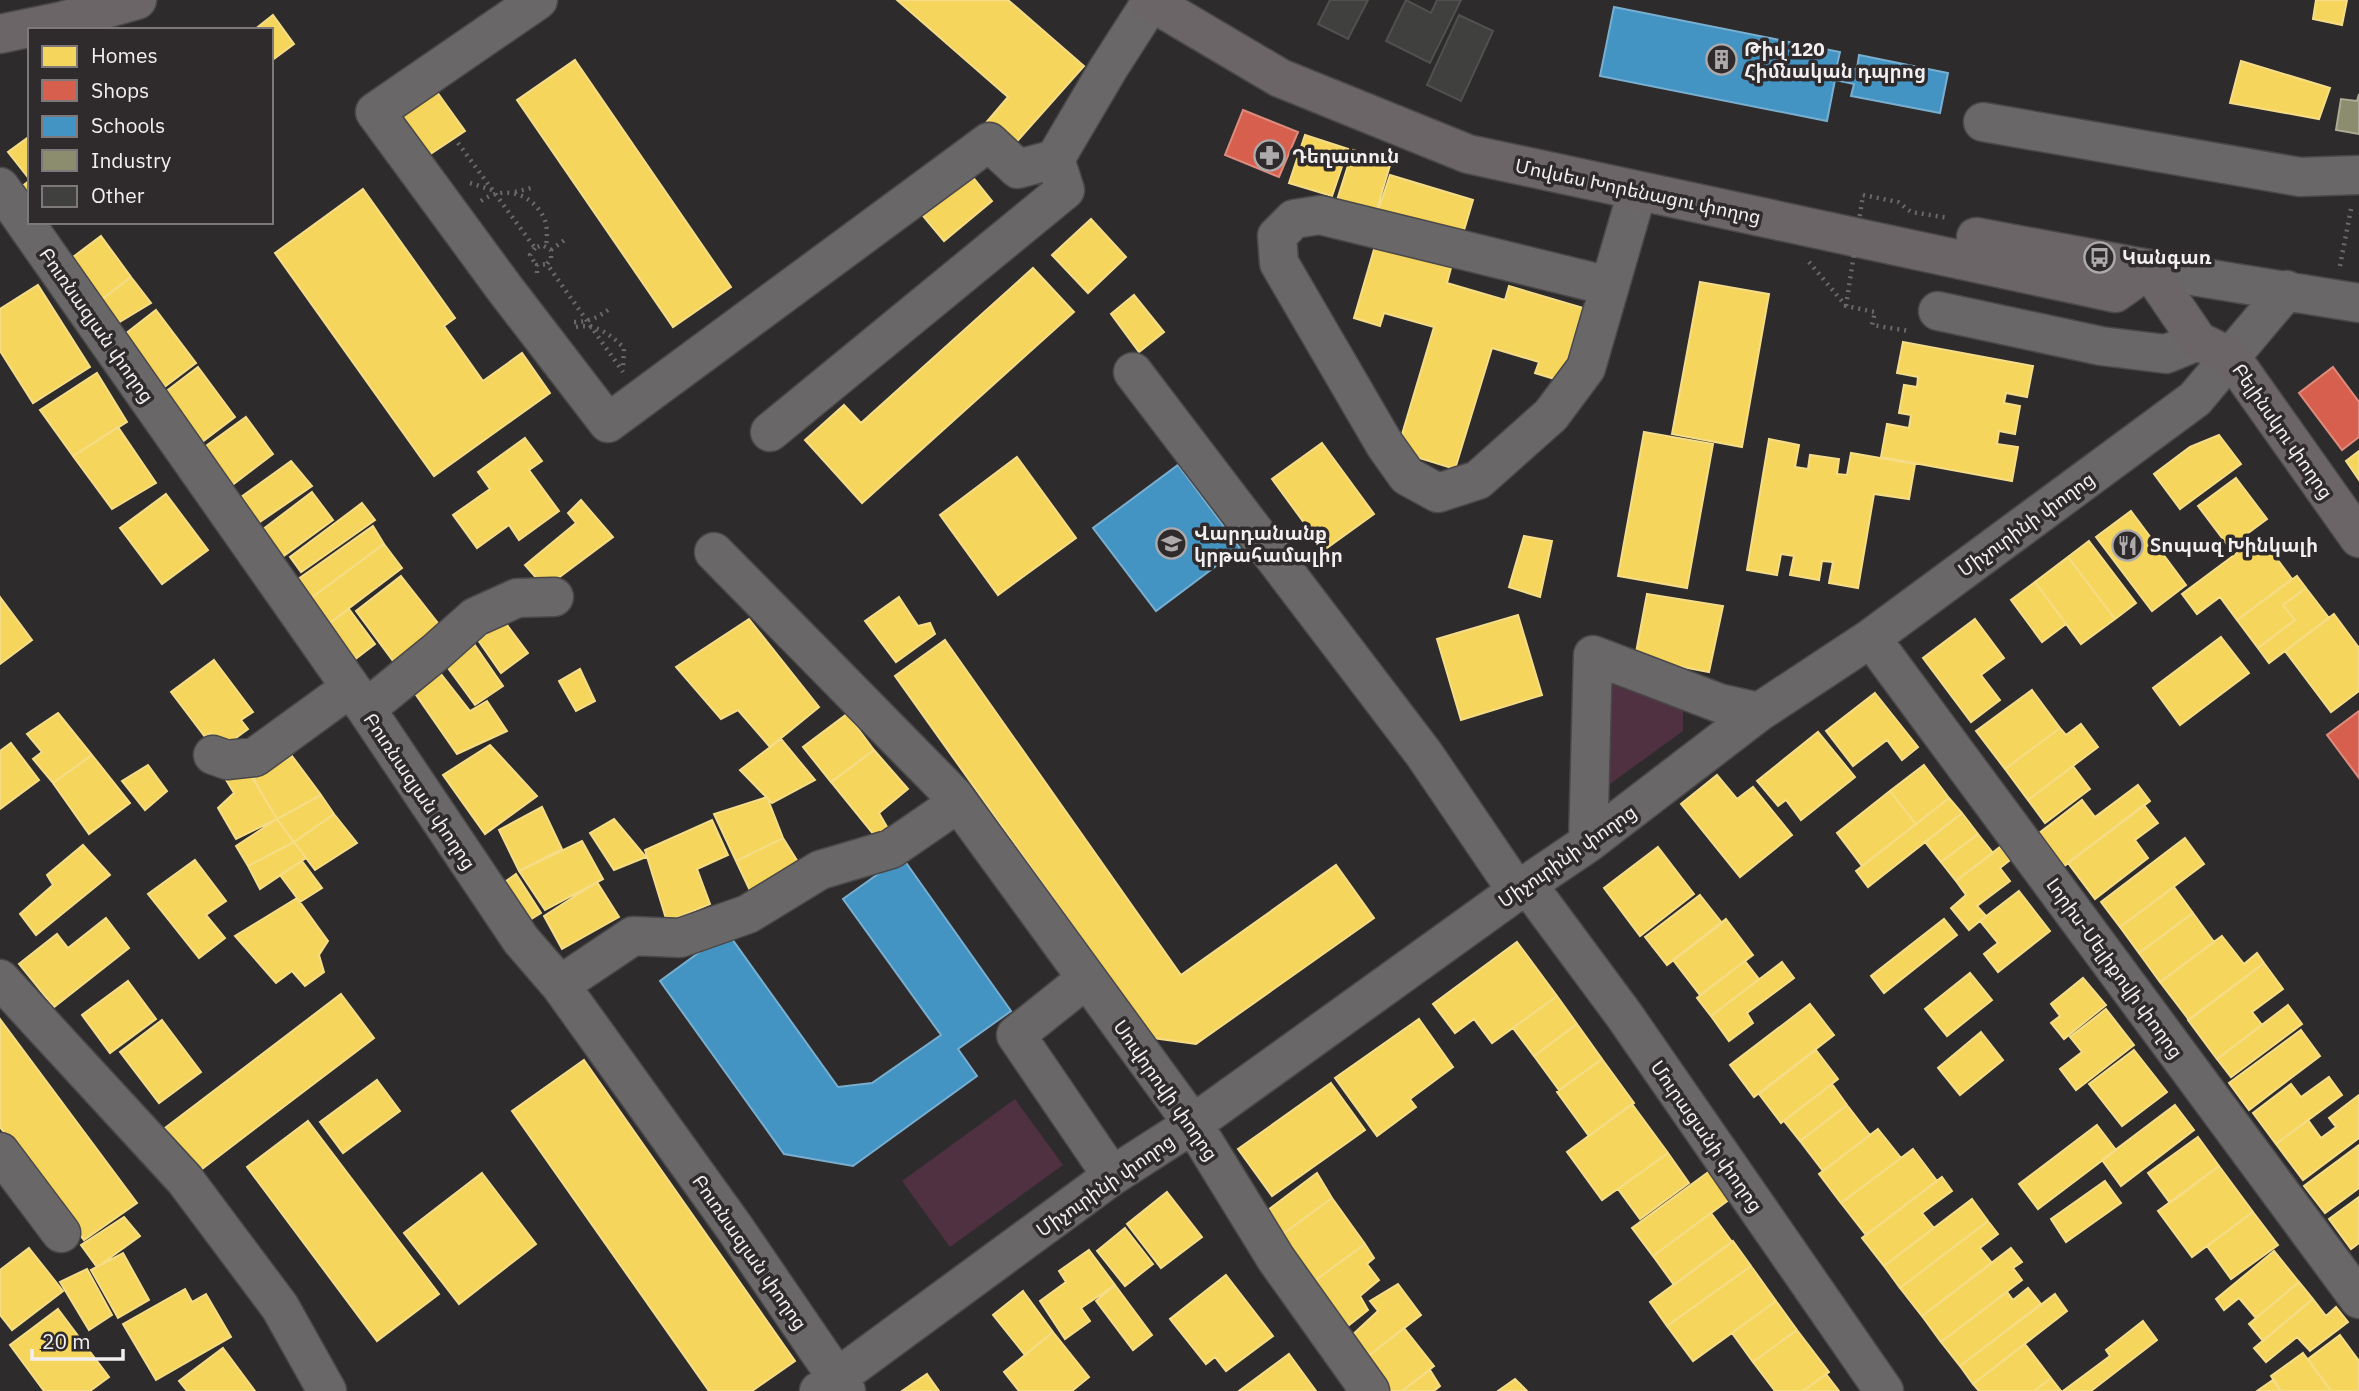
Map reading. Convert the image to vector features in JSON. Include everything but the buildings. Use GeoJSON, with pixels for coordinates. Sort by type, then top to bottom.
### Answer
{"type":"FeatureCollection","features":[{"type":"Feature","properties":{"kind":"main road"},"geometry":{"type":"LineString","coordinates":[[62,21],[96,0]]}},
{"type":"Feature","properties":{"kind":"main road"},"geometry":{"type":"LineString","coordinates":[[29,28],[136,0]]}},
{"type":"Feature","properties":{"kind":"main road","name":"Մովսես Խորենացու փողոց"},"geometry":{"type":"LineString","coordinates":[[1193,0],[1301,66],[1477,136],[1635,176],[2150,269]]}},
{"type":"Feature","properties":{"kind":"main road","name":"Մովսես Խորենացու փողոց"},"geometry":{"type":"LineString","coordinates":[[1149,1],[1280,78],[1468,154],[2115,293],[2150,269]]}},
{"type":"Feature","properties":{"kind":"main road"},"geometry":{"type":"LineString","coordinates":[[0,34],[28,28]]}},
{"type":"Feature","properties":{"kind":"main road","name":"Բելինսկու փողոց"},"geometry":{"type":"LineString","coordinates":[[2150,269],[2359,538]]}},
{"type":"Feature","properties":{"kind":"street"},"geometry":{"type":"LineString","coordinates":[[538,0],[376,113],[505,289],[608,423],[989,142],[1018,169],[1055,159],[1149,1]]}},
{"type":"Feature","properties":{"kind":"street"},"geometry":{"type":"LineString","coordinates":[[1983,122],[2300,177],[2355,191]]}},
{"type":"Feature","properties":{"kind":"street"},"geometry":{"type":"LineString","coordinates":[[770,432],[1065,190],[1055,159]]}},
{"type":"Feature","properties":{"kind":"street","name":"Բուռնազյան փողոց"},"geometry":{"type":"LineString","coordinates":[[0,187],[358,699],[521,940],[560,985],[734,1227],[834,1387]]}},
{"type":"Feature","properties":{"kind":"street"},"geometry":{"type":"LineString","coordinates":[[1609,286],[1320,215],[1294,219],[1278,236],[1279,263],[1385,445],[1407,477],[1438,493],[1478,480],[1551,415],[1586,368],[1636,191]]}},
{"type":"Feature","properties":{"kind":"street","name":"Մովսես Խորենացու փողոց"},"geometry":{"type":"LineString","coordinates":[[2150,269],[2287,290],[2349,290]]}},
{"type":"Feature","properties":{"kind":"street","name":"Միչուրինի փողոց"},"geometry":{"type":"LineString","coordinates":[[834,1387],[1112,1176],[1193,1124],[1522,887],[1588,843],[1759,712],[1871,638],[2195,399],[2214,349],[2287,290]]}},
{"type":"Feature","properties":{"kind":"street"},"geometry":{"type":"LineString","coordinates":[[1925,321],[2166,354],[2214,349]]}},
{"type":"Feature","properties":{"kind":"street","name":"Մուրացանի փողոց"},"geometry":{"type":"LineString","coordinates":[[1133,372],[1522,887],[1624,1016],[1884,1391]]}},
{"type":"Feature","properties":{"kind":"street","name":"Սուվորովի փողոց"},"geometry":{"type":"LineString","coordinates":[[714,552],[955,799],[1193,1124],[1276,1259],[1370,1391]]}},
{"type":"Feature","properties":{"kind":"street"},"geometry":{"type":"LineString","coordinates":[[213,755],[227,760],[255,757],[436,652],[475,617],[517,598],[554,597]]}},
{"type":"Feature","properties":{"kind":"street","name":"Լորիս-Մելիքովի փողոց"},"geometry":{"type":"LineString","coordinates":[[1871,638],[2359,1299]]}},
{"type":"Feature","properties":{"kind":"street"},"geometry":{"type":"LineString","coordinates":[[1588,843],[1593,655],[1719,703],[1759,712]]}},
{"type":"Feature","properties":{"kind":"street"},"geometry":{"type":"LineString","coordinates":[[560,985],[633,936],[680,938],[748,914],[820,870],[891,849],[955,799]]}},
{"type":"Feature","properties":{"kind":"street"},"geometry":{"type":"LineString","coordinates":[[0,979],[185,1180],[280,1307],[327,1391]]}},
{"type":"Feature","properties":{"kind":"street"},"geometry":{"type":"LineString","coordinates":[[1086,979],[1016,1035],[1112,1176]]}},
{"type":"Feature","properties":{"kind":"street"},"geometry":{"type":"LineString","coordinates":[[0,1152],[61,1233]]}},
{"type":"Feature","properties":{"kind":"path"},"geometry":{"type":"LineString","coordinates":[[458,143],[535,248]]}},
{"type":"Feature","properties":{"kind":"path"},"geometry":{"type":"LineString","coordinates":[[479,203],[495,194],[535,187]]}},
{"type":"Feature","properties":{"kind":"path"},"geometry":{"type":"LineString","coordinates":[[2349,290],[2355,191]]}},
{"type":"Feature","properties":{"kind":"path"},"geometry":{"type":"LineString","coordinates":[[513,192],[537,208],[545,219],[551,258],[547,264],[591,326],[604,344],[623,372],[624,348],[610,335],[591,326],[571,329]]}},
{"type":"Feature","properties":{"kind":"path"},"geometry":{"type":"LineString","coordinates":[[1898,202],[1863,195],[1846,306],[1875,312],[1872,325],[1925,321]]}},
{"type":"Feature","properties":{"kind":"path"},"geometry":{"type":"LineString","coordinates":[[549,248],[566,239]]}},
{"type":"Feature","properties":{"kind":"path"},"geometry":{"type":"LineString","coordinates":[[537,265],[530,255],[535,248],[542,245],[549,248]]}},
{"type":"Feature","properties":{"kind":"shaded area"},"geometry":{"type":"Polygon","coordinates":[[[1602,672],[1683,710],[1683,731],[1603,789],[1602,672]]]}},
{"type":"Feature","properties":{"kind":"shaded area"},"geometry":{"type":"Polygon","coordinates":[[[1015,1099],[1063,1165],[950,1247],[902,1181],[1015,1099]]]}},
{"type":"Feature","properties":{"kind":"place","name":"Թիվ 120 Հիմնական դպրոց"},"geometry":{"type":"Point","coordinates":[1721,60]}},
{"type":"Feature","properties":{"kind":"place","name":"Դեղատուն"},"geometry":{"type":"Point","coordinates":[1269,156]}},
{"type":"Feature","properties":{"kind":"place","name":"Կանգառ"},"geometry":{"type":"Point","coordinates":[2099,257]}},
{"type":"Feature","properties":{"kind":"place","name":"Վարդանանք կրթահամալիր"},"geometry":{"type":"Point","coordinates":[1171,544]}},
{"type":"Feature","properties":{"kind":"place","name":"Տոպազ Խինկալի"},"geometry":{"type":"Point","coordinates":[2127,545]}}]}
